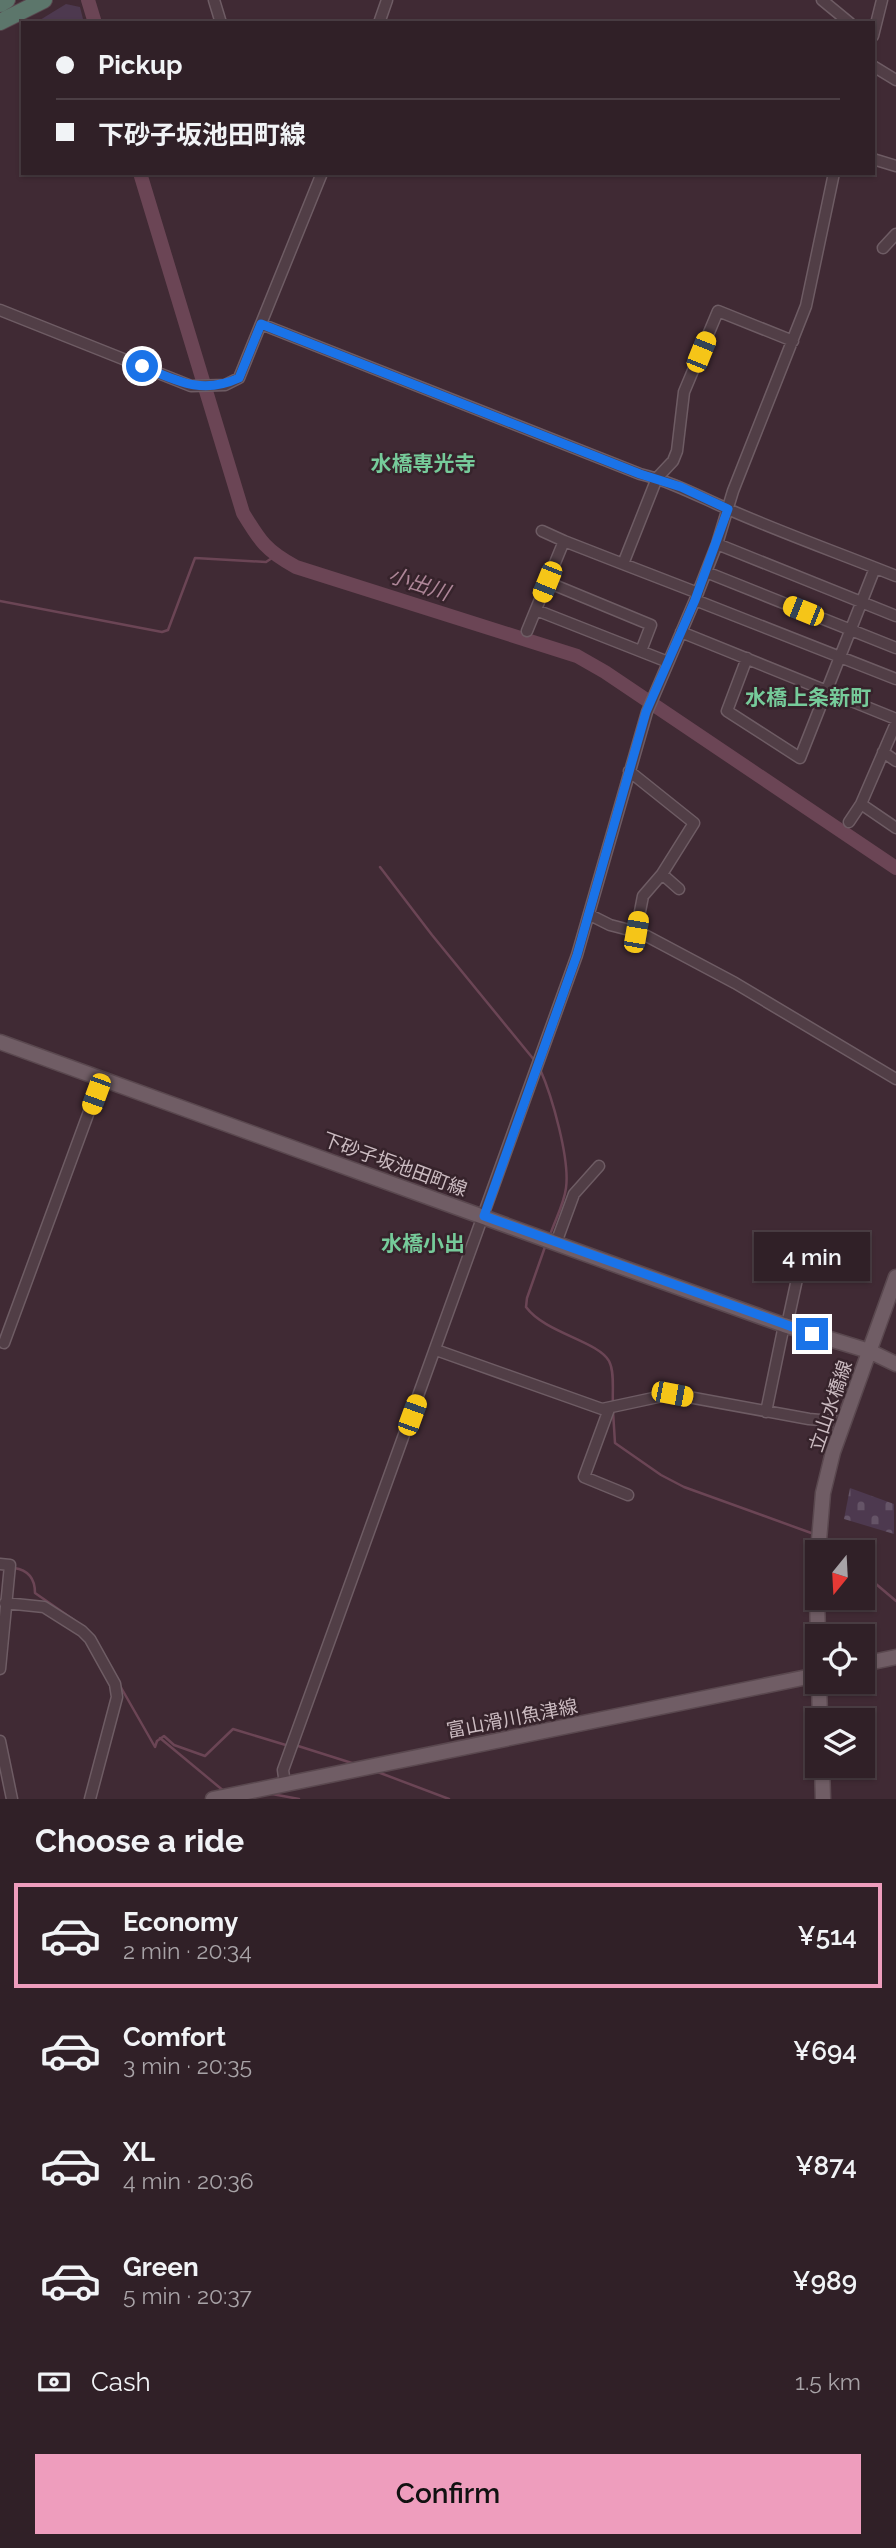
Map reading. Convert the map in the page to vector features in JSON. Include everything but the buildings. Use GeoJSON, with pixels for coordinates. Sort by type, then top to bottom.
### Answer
{"type":"FeatureCollection","features":[{"type":"Feature","properties":{"kind":"highway"},"geometry":{"type":"LineString","coordinates":[[0,4],[7,0]]}},
{"type":"Feature","properties":{"kind":"highway"},"geometry":{"type":"LineString","coordinates":[[0,22],[44,0]]}},
{"type":"Feature","properties":{"kind":"main road","name":"下砂子坂池田町線"},"geometry":{"type":"LineString","coordinates":[[1,1044],[785,1325],[869,1352],[896,1364]]}},
{"type":"Feature","properties":{"kind":"main road","name":"立山水橋線"},"geometry":{"type":"LineString","coordinates":[[819,1540],[823,1493],[842,1422],[896,1277]]}},
{"type":"Feature","properties":{"kind":"main road"},"geometry":{"type":"LineString","coordinates":[[875,1661],[896,1657]]}},
{"type":"Feature","properties":{"kind":"main road","name":"富山滑川魚津線"},"geometry":{"type":"LineString","coordinates":[[214,1799],[805,1677]]}},
{"type":"Feature","properties":{"kind":"main road"},"geometry":{"type":"LineString","coordinates":[[822,1778],[822,1799]]}},
{"type":"Feature","properties":{"kind":"street"},"geometry":{"type":"LineString","coordinates":[[214,0],[220,21]]}},
{"type":"Feature","properties":{"kind":"street"},"geometry":{"type":"LineString","coordinates":[[380,21],[387,0]]}},
{"type":"Feature","properties":{"kind":"street"},"geometry":{"type":"LineString","coordinates":[[822,0],[848,21]]}},
{"type":"Feature","properties":{"kind":"street"},"geometry":{"type":"LineString","coordinates":[[875,28],[882,0]]}},
{"type":"Feature","properties":{"kind":"street"},"geometry":{"type":"LineString","coordinates":[[875,67],[896,80]]}},
{"type":"Feature","properties":{"kind":"street"},"geometry":{"type":"LineString","coordinates":[[875,160],[896,166]]}},
{"type":"Feature","properties":{"kind":"street"},"geometry":{"type":"LineString","coordinates":[[0,310],[191,386],[225,385],[239,378],[321,175]]}},
{"type":"Feature","properties":{"kind":"street"},"geometry":{"type":"LineString","coordinates":[[285,1784],[284,1770],[590,915],[646,712],[706,572],[733,491],[793,341],[812,285],[834,175]]}},
{"type":"Feature","properties":{"kind":"street"},"geometry":{"type":"LineString","coordinates":[[883,248],[896,234]]}},
{"type":"Feature","properties":{"kind":"street"},"geometry":{"type":"LineString","coordinates":[[624,564],[657,478],[673,461],[677,451],[684,392],[718,311],[793,341]]}},
{"type":"Feature","properties":{"kind":"street"},"geometry":{"type":"LineString","coordinates":[[261,324],[640,474],[701,495],[728,509],[896,576]]}},
{"type":"Feature","properties":{"kind":"street"},"geometry":{"type":"LineString","coordinates":[[542,531],[896,680]]}},
{"type":"Feature","properties":{"kind":"street"},"geometry":{"type":"LineString","coordinates":[[527,631],[564,541]]}},
{"type":"Feature","properties":{"kind":"street"},"geometry":{"type":"LineString","coordinates":[[717,544],[896,616]]}},
{"type":"Feature","properties":{"kind":"street"},"geometry":{"type":"LineString","coordinates":[[747,658],[727,711],[800,758],[875,568]]}},
{"type":"Feature","properties":{"kind":"street"},"geometry":{"type":"LineString","coordinates":[[706,572],[896,648]]}},
{"type":"Feature","properties":{"kind":"street"},"geometry":{"type":"LineString","coordinates":[[547,582],[651,625],[641,651]]}},
{"type":"Feature","properties":{"kind":"street"},"geometry":{"type":"LineString","coordinates":[[536,610],[668,662]]}},
{"type":"Feature","properties":{"kind":"street"},"geometry":{"type":"LineString","coordinates":[[681,632],[896,721],[861,804],[849,822]]}},
{"type":"Feature","properties":{"kind":"street"},"geometry":{"type":"LineString","coordinates":[[883,752],[896,761]]}},
{"type":"Feature","properties":{"kind":"street"},"geometry":{"type":"LineString","coordinates":[[629,771],[694,823],[662,874],[643,896],[636,932]]}},
{"type":"Feature","properties":{"kind":"street"},"geometry":{"type":"LineString","coordinates":[[861,804],[896,828]]}},
{"type":"Feature","properties":{"kind":"street"},"geometry":{"type":"LineString","coordinates":[[662,874],[679,889]]}},
{"type":"Feature","properties":{"kind":"street"},"geometry":{"type":"LineString","coordinates":[[590,915],[610,925],[636,932],[735,983],[896,1079]]}},
{"type":"Feature","properties":{"kind":"street"},"geometry":{"type":"LineString","coordinates":[[4,1343],[101,1079]]}},
{"type":"Feature","properties":{"kind":"street"},"geometry":{"type":"LineString","coordinates":[[556,1243],[574,1194],[599,1166]]}},
{"type":"Feature","properties":{"kind":"street"},"geometry":{"type":"LineString","coordinates":[[766,1412],[785,1325],[797,1287],[797,1279],[779,1266]]}},
{"type":"Feature","properties":{"kind":"street"},"geometry":{"type":"LineString","coordinates":[[436,1350],[602,1409],[672,1394],[766,1412],[842,1422]]}},
{"type":"Feature","properties":{"kind":"street"},"geometry":{"type":"LineString","coordinates":[[610,1409],[584,1477],[628,1495]]}},
{"type":"Feature","properties":{"kind":"street"},"geometry":{"type":"LineString","coordinates":[[0,1564],[10,1565],[0,1669]]}},
{"type":"Feature","properties":{"kind":"street"},"geometry":{"type":"LineString","coordinates":[[5,1603],[44,1606],[82,1631],[90,1639],[115,1684],[117,1697],[90,1799]]}},
{"type":"Feature","properties":{"kind":"street"},"geometry":{"type":"LineString","coordinates":[[0,1741],[12,1799]]}},
{"type":"Feature","properties":{"kind":"green space"},"geometry":{"type":"Polygon","coordinates":[[[66,4],[80,7],[84,21],[38,21],[66,4]]]}},
{"type":"Feature","properties":{"kind":"green space"},"geometry":{"type":"Polygon","coordinates":[[[850,1488],[894,1504],[894,1534],[844,1519],[850,1488]]]}},
{"type":"Feature","properties":{"kind":"waterway","name":"小出川"},"geometry":{"type":"LineString","coordinates":[[88,0],[94,21]]}},
{"type":"Feature","properties":{"kind":"waterway","name":"小出川"},"geometry":{"type":"LineString","coordinates":[[141,175],[243,513],[259,538],[277,556],[296,567],[577,656],[605,672],[896,868]]}},
{"type":"Feature","properties":{"kind":"waterway"},"geometry":{"type":"LineString","coordinates":[[0,601],[162,632],[168,630],[195,558],[266,562],[275,556]]}},
{"type":"Feature","properties":{"kind":"waterway"},"geometry":{"type":"LineString","coordinates":[[380,867],[535,1061]]}},
{"type":"Feature","properties":{"kind":"waterway"},"geometry":{"type":"LineString","coordinates":[[540,1069],[559,1128],[567,1176],[563,1200],[550,1235]]}},
{"type":"Feature","properties":{"kind":"waterway"},"geometry":{"type":"LineString","coordinates":[[546,1244],[526,1307],[545,1324],[603,1354],[612,1371],[613,1405]]}},
{"type":"Feature","properties":{"kind":"waterway"},"geometry":{"type":"LineString","coordinates":[[613,1411],[615,1443],[661,1475],[684,1487],[814,1534]]}},
{"type":"Feature","properties":{"kind":"waterway"},"geometry":{"type":"LineString","coordinates":[[14,1568],[30,1576],[35,1593],[74,1620]]}},
{"type":"Feature","properties":{"kind":"waterway"},"geometry":{"type":"LineString","coordinates":[[875,1583],[896,1601]]}},
{"type":"Feature","properties":{"kind":"waterway"},"geometry":{"type":"LineString","coordinates":[[119,1684],[155,1747],[157,1741],[164,1736],[174,1745],[205,1756],[233,1729],[289,1746]]}},
{"type":"Feature","properties":{"kind":"waterway"},"geometry":{"type":"LineString","coordinates":[[160,1738],[225,1792]]}},
{"type":"Feature","properties":{"kind":"waterway"},"geometry":{"type":"LineString","coordinates":[[295,1745],[355,1764]]}},
{"type":"Feature","properties":{"kind":"waterway"},"geometry":{"type":"LineString","coordinates":[[375,1771],[449,1799]]}},
{"type":"Feature","properties":{"kind":"waterway"},"geometry":{"type":"LineString","coordinates":[[272,1794],[299,1799]]}},
{"type":"Feature","properties":{"kind":"district","name":"水橋専光寺"},"geometry":{"type":"Point","coordinates":[423,464]}},
{"type":"Feature","properties":{"kind":"district","name":"水橋上条新町"},"geometry":{"type":"Point","coordinates":[808,698]}},
{"type":"Feature","properties":{"kind":"district","name":"水橋小出"},"geometry":{"type":"Point","coordinates":[423,1244]}},
{"type":"Feature","properties":{"kind":"route"},"geometry":{"type":"LineString","coordinates":[[142,366],[191,386],[225,385],[239,378],[261,324],[640,474],[661,479],[728,509],[695,600],[646,712],[590,915],[484,1216],[812,1334]]}}]}
